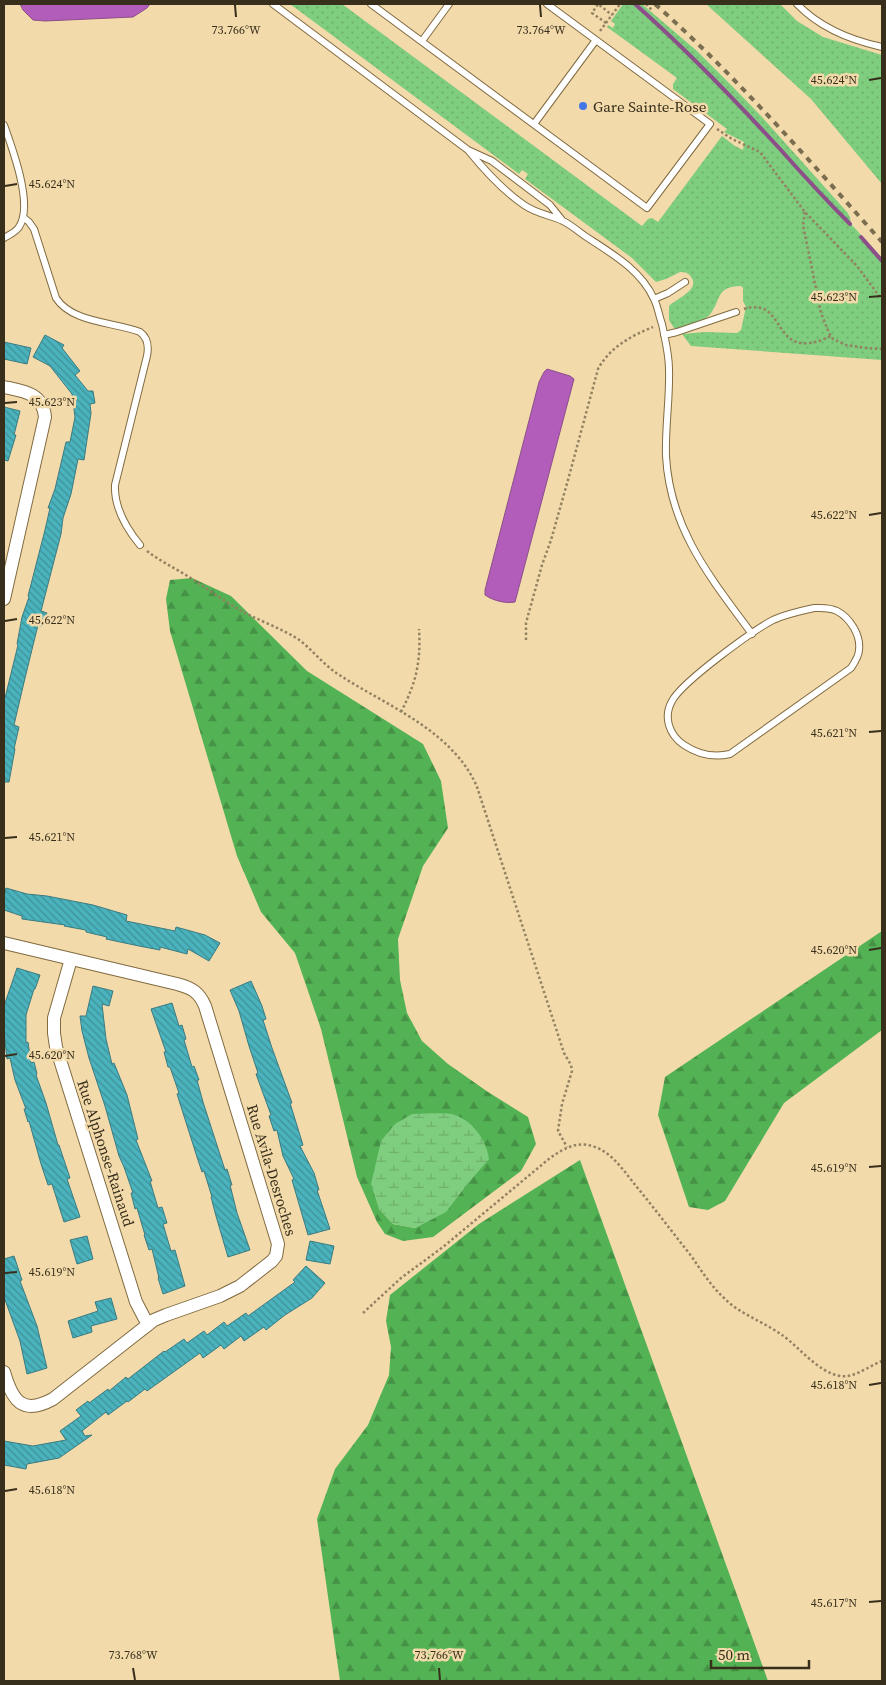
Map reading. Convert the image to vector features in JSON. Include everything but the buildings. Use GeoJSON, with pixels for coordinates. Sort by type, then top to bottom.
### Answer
{"type":"FeatureCollection","features":[{"type":"Feature","properties":{"kind":"street"},"geometry":{"type":"LineString","coordinates":[[4,387],[35,396],[44,408],[46,417],[4,599]]}},
{"type":"Feature","properties":{"kind":"street","name":"Rue Avila-Desroches"},"geometry":{"type":"LineString","coordinates":[[4,943],[188,987],[201,997],[278,1239],[278,1250],[274,1258],[245,1282],[220,1296],[166,1315],[148,1325],[43,1404],[36,1406],[27,1405],[16,1399],[10,1392],[4,1372]]}},
{"type":"Feature","properties":{"kind":"street","name":"Rue Alphonse-Rainaud"},"geometry":{"type":"LineString","coordinates":[[70,959],[54,1018],[56,1047],[136,1302],[148,1325]]}},
{"type":"Feature","properties":{"kind":"lane"},"geometry":{"type":"LineString","coordinates":[[274,4],[468,150],[492,162],[521,183],[550,205],[563,221]]}},
{"type":"Feature","properties":{"kind":"lane"},"geometry":{"type":"LineString","coordinates":[[371,4],[647,208],[710,124],[547,4]]}},
{"type":"Feature","properties":{"kind":"lane"},"geometry":{"type":"LineString","coordinates":[[422,41],[449,4]]}},
{"type":"Feature","properties":{"kind":"lane"},"geometry":{"type":"LineString","coordinates":[[797,4],[809,15],[834,32],[860,42],[882,47]]}},
{"type":"Feature","properties":{"kind":"lane"},"geometry":{"type":"LineString","coordinates":[[534,124],[596,40]]}},
{"type":"Feature","properties":{"kind":"lane"},"geometry":{"type":"LineString","coordinates":[[4,125],[21,178],[24,196],[23,217],[19,227],[4,238]]}},
{"type":"Feature","properties":{"kind":"lane"},"geometry":{"type":"LineString","coordinates":[[468,150],[487,174],[524,205],[537,213],[563,221],[601,246],[636,273],[646,285],[654,299],[662,324],[669,368],[666,458],[670,487],[678,518],[698,558],[752,634]]}},
{"type":"Feature","properties":{"kind":"lane"},"geometry":{"type":"LineString","coordinates":[[23,217],[34,229],[56,298],[60,304],[76,314],[140,332],[147,341],[148,356],[115,485],[117,505],[123,520],[140,545]]}},
{"type":"Feature","properties":{"kind":"lane"},"geometry":{"type":"LineString","coordinates":[[654,299],[668,294],[685,282]]}},
{"type":"Feature","properties":{"kind":"lane"},"geometry":{"type":"LineString","coordinates":[[664,335],[736,312]]}},
{"type":"Feature","properties":{"kind":"lane"},"geometry":{"type":"LineString","coordinates":[[826,608],[837,611],[851,624],[859,638],[860,649],[851,668],[730,754],[719,757],[708,756],[694,751],[675,738],[668,727],[668,715],[672,701],[691,680],[752,634],[773,621],[794,612],[826,608]]}},
{"type":"Feature","properties":{"kind":"path"},"geometry":{"type":"LineString","coordinates":[[612,14],[598,4],[592,13],[605,24],[620,4]]}},
{"type":"Feature","properties":{"kind":"path"},"geometry":{"type":"LineString","coordinates":[[646,4],[653,11]]}},
{"type":"Feature","properties":{"kind":"path"},"geometry":{"type":"LineString","coordinates":[[710,124],[732,139],[760,152],[805,212],[857,266],[882,300]]}},
{"type":"Feature","properties":{"kind":"path"},"geometry":{"type":"LineString","coordinates":[[805,212],[803,225],[825,326],[831,336],[846,345],[882,349]]}},
{"type":"Feature","properties":{"kind":"path"},"geometry":{"type":"LineString","coordinates":[[736,312],[752,307],[764,308],[771,313],[784,333],[799,342],[808,344],[831,336]]}},
{"type":"Feature","properties":{"kind":"path"},"geometry":{"type":"LineString","coordinates":[[526,640],[526,623],[566,489],[598,369],[603,358],[632,336],[662,324]]}},
{"type":"Feature","properties":{"kind":"path"},"geometry":{"type":"LineString","coordinates":[[140,545],[231,605],[297,639],[339,675],[401,712],[448,746],[472,774],[562,1044],[571,1065],[571,1078],[562,1104],[558,1125],[558,1131],[567,1147]]}},
{"type":"Feature","properties":{"kind":"path"},"geometry":{"type":"LineString","coordinates":[[401,712],[411,692],[418,668],[420,650],[419,629]]}},
{"type":"Feature","properties":{"kind":"path"},"geometry":{"type":"LineString","coordinates":[[363,1313],[401,1278],[443,1247],[550,1158],[567,1147],[584,1144],[603,1151],[614,1160],[654,1207],[712,1285],[739,1310],[784,1336],[819,1367],[843,1377],[851,1376],[882,1361]]}},
{"type":"Feature","properties":{"kind":"green space"},"geometry":{"type":"Polygon","coordinates":[[[290,4],[342,4],[642,226],[648,219],[652,218],[658,222],[722,136],[743,150],[744,142],[724,132],[727,129],[673,89],[673,84],[677,78],[607,27],[608,25],[613,28],[615,24],[611,21],[623,4],[642,4],[697,51],[762,117],[847,212],[851,224],[882,258],[882,360],[691,346],[682,334],[705,332],[737,333],[741,330],[746,307],[743,301],[743,288],[741,286],[727,288],[723,291],[711,313],[700,322],[674,328],[669,320],[669,306],[686,294],[693,286],[689,275],[680,272],[656,282],[632,258],[525,179],[528,174],[522,170],[519,174],[290,4]]]}},
{"type":"Feature","properties":{"kind":"green space"},"geometry":{"type":"Polygon","coordinates":[[[706,4],[780,4],[797,21],[823,37],[882,55],[882,184],[811,99],[706,4]]]}},
{"type":"Feature","properties":{"kind":"green space"},"geometry":{"type":"Polygon","coordinates":[[[192,578],[231,596],[307,671],[423,744],[441,781],[448,828],[423,866],[398,939],[400,980],[407,1013],[422,1041],[448,1064],[528,1117],[536,1144],[521,1171],[433,1237],[403,1241],[385,1234],[377,1222],[357,1177],[321,1029],[295,953],[261,912],[237,856],[170,631],[166,599],[170,580],[192,578]],[[464,1188],[379,1209],[393,1224],[415,1228],[446,1211],[464,1188]]]}},
{"type":"Feature","properties":{"kind":"green space"},"geometry":{"type":"Polygon","coordinates":[[[882,931],[882,1030],[784,1103],[725,1201],[708,1210],[689,1207],[658,1115],[665,1077],[882,931]]]}},
{"type":"Feature","properties":{"kind":"green space"},"geometry":{"type":"Polygon","coordinates":[[[412,1114],[446,1114],[462,1118],[478,1132],[488,1152],[489,1159],[446,1212],[415,1228],[393,1224],[379,1209],[371,1184],[381,1141],[395,1124],[412,1114]]]}},
{"type":"Feature","properties":{"kind":"green space"},"geometry":{"type":"Polygon","coordinates":[[[580,1160],[768,1681],[340,1681],[317,1519],[335,1469],[368,1425],[389,1375],[391,1347],[386,1321],[390,1295],[479,1224],[580,1160]]]}},
{"type":"Feature","properties":{"kind":"shaded area"},"geometry":{"type":"Polygon","coordinates":[[[20,4],[150,4],[133,17],[45,21],[33,20],[20,4]]]}},
{"type":"Feature","properties":{"kind":"shaded area"},"geometry":{"type":"Polygon","coordinates":[[[547,369],[574,379],[515,602],[503,602],[485,595],[485,590],[539,382],[547,369]]]}},
{"type":"Feature","properties":{"kind":"waterway"},"geometry":{"type":"LineString","coordinates":[[635,4],[727,93],[850,224]]}},
{"type":"Feature","properties":{"kind":"waterway"},"geometry":{"type":"LineString","coordinates":[[861,237],[882,261]]}},
{"type":"Feature","properties":{"kind":"railway"},"geometry":{"type":"LineString","coordinates":[[655,4],[744,90],[882,242]]}},
{"type":"Feature","properties":{"kind":"place","name":"Gare Sainte-Rose"},"geometry":{"type":"Point","coordinates":[583,106]}}]}
